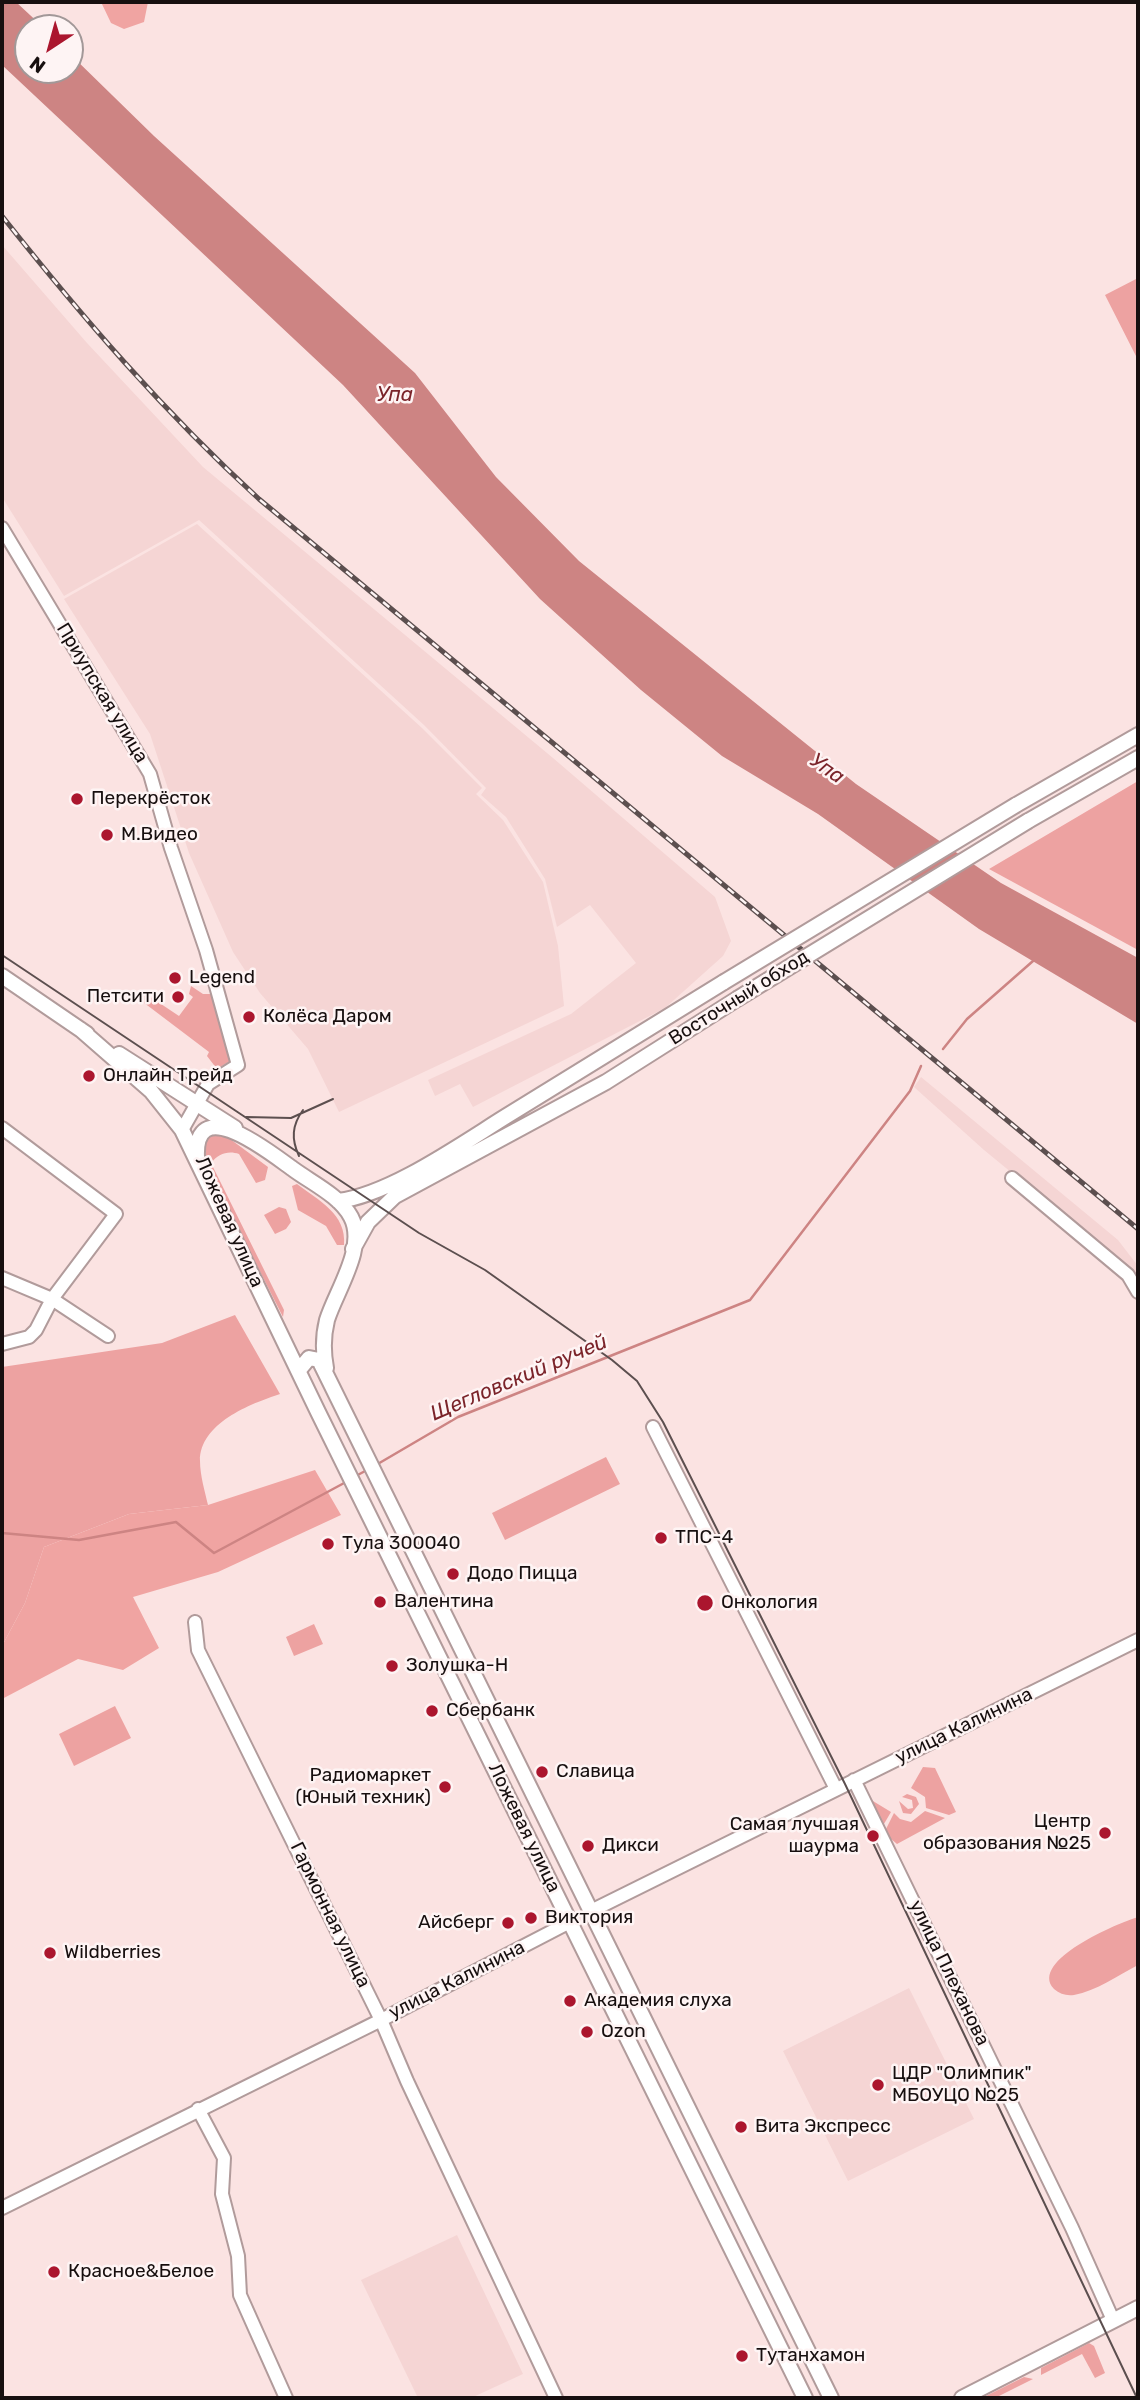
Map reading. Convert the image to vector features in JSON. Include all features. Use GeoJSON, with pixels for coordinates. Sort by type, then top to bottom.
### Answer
{"type":"FeatureCollection","features":[{"type":"Feature","properties":{"kind":"main road","name":"Восточный обход"},"geometry":{"type":"LineString","coordinates":[[338,1201],[356,1199],[381,1188],[461,1144],[1016,805],[1138,735]]}},
{"type":"Feature","properties":{"kind":"main road","name":"Восточный обход"},"geometry":{"type":"LineString","coordinates":[[353,1250],[368,1222],[395,1196],[606,1082],[1028,821],[1138,758]]}},
{"type":"Feature","properties":{"kind":"main road"},"geometry":{"type":"LineString","coordinates":[[2,976],[243,1134]]}},
{"type":"Feature","properties":{"kind":"main road"},"geometry":{"type":"LineString","coordinates":[[80,1029],[159,1098],[182,1130],[197,1159]]}},
{"type":"Feature","properties":{"kind":"main road","name":"Ложевая улица"},"geometry":{"type":"LineString","coordinates":[[334,1392],[326,1366],[324,1340],[327,1321],[353,1250],[355,1229],[351,1217],[338,1201],[243,1134],[222,1127],[211,1128],[200,1139],[197,1159],[805,2398]]}},
{"type":"Feature","properties":{"kind":"main road","name":"Ложевая улица"},"geometry":{"type":"LineString","coordinates":[[299,1370],[309,1358],[319,1360],[831,2398]]}},
{"type":"Feature","properties":{"kind":"main road"},"geometry":{"type":"LineString","coordinates":[[369,1514],[382,1518],[390,1506]]}},
{"type":"Feature","properties":{"kind":"main road","name":"улица Калинина"},"geometry":{"type":"LineString","coordinates":[[570,1922],[589,1912]]}},
{"type":"Feature","properties":{"kind":"main road"},"geometry":{"type":"LineString","coordinates":[[962,2398],[1138,2308]]}},
{"type":"Feature","properties":{"kind":"street","name":"Приупская улица"},"geometry":{"type":"LineString","coordinates":[[2,528],[150,774],[171,848],[206,950],[238,1065],[215,1077],[195,1102],[182,1130]]}},
{"type":"Feature","properties":{"kind":"street"},"geometry":{"type":"LineString","coordinates":[[2,1128],[116,1214],[52,1299],[29,1337],[2,1344]]}},
{"type":"Feature","properties":{"kind":"street"},"geometry":{"type":"LineString","coordinates":[[1013,1178],[1128,1275],[1138,1292]]}},
{"type":"Feature","properties":{"kind":"street"},"geometry":{"type":"LineString","coordinates":[[2,1278],[52,1299],[108,1336]]}},
{"type":"Feature","properties":{"kind":"street"},"geometry":{"type":"LineString","coordinates":[[653,1427],[836,1789]]}},
{"type":"Feature","properties":{"kind":"street","name":"Гармонная улица"},"geometry":{"type":"LineString","coordinates":[[195,1622],[198,1650],[381,2020],[556,2398]]}},
{"type":"Feature","properties":{"kind":"street","name":"улица Калинина"},"geometry":{"type":"LineString","coordinates":[[589,1912],[1138,1640]]}},
{"type":"Feature","properties":{"kind":"street","name":"улица Плеханова"},"geometry":{"type":"LineString","coordinates":[[853,1780],[1072,2228],[1113,2320]]}},
{"type":"Feature","properties":{"kind":"street","name":"улица Калинина"},"geometry":{"type":"LineString","coordinates":[[2,2208],[381,2020],[570,1922]]}},
{"type":"Feature","properties":{"kind":"street"},"geometry":{"type":"LineString","coordinates":[[198,2109],[224,2158],[222,2194],[238,2256],[240,2295],[286,2398]]}},
{"type":"Feature","properties":{"kind":"shaded area"},"geometry":{"type":"Polygon","coordinates":[[[101,2],[148,2],[144,22],[124,29],[111,23],[101,2]]]}},
{"type":"Feature","properties":{"kind":"shaded area"},"geometry":{"type":"Polygon","coordinates":[[[2,245],[87,343],[203,467],[553,758],[715,897],[731,941],[723,956],[665,1008],[473,1107],[460,1084],[435,1096],[428,1080],[571,1014],[636,963],[590,905],[557,927],[545,879],[506,817],[481,795],[486,788],[424,725],[199,520],[64,596],[2,497],[2,245]]]}},
{"type":"Feature","properties":{"kind":"shaded area"},"geometry":{"type":"Polygon","coordinates":[[[1138,278],[1138,360],[1105,295],[1138,278]]]}},
{"type":"Feature","properties":{"kind":"shaded area"},"geometry":{"type":"Polygon","coordinates":[[[197,524],[422,728],[482,788],[476,794],[503,820],[543,882],[558,946],[564,1006],[339,1112],[308,1049],[260,993],[233,952],[189,853],[150,734],[64,599],[197,524]]]}},
{"type":"Feature","properties":{"kind":"shaded area"},"geometry":{"type":"Polygon","coordinates":[[[1138,781],[1138,950],[989,869],[1138,781]]]}},
{"type":"Feature","properties":{"kind":"shaded area"},"geometry":{"type":"Polygon","coordinates":[[[191,986],[203,994],[213,994],[230,1061],[217,1069],[207,1056],[209,1052],[135,996],[140,990],[179,1016],[193,997],[189,994],[191,986]]]}},
{"type":"Feature","properties":{"kind":"shaded area"},"geometry":{"type":"Polygon","coordinates":[[[921,1077],[1118,1240],[1138,1266],[1138,1277],[1134,1279],[1128,1268],[984,1150],[914,1087],[921,1077]]]}},
{"type":"Feature","properties":{"kind":"shaded area"},"geometry":{"type":"Polygon","coordinates":[[[211,1136],[226,1136],[268,1167],[265,1180],[256,1183],[239,1154],[224,1154],[211,1163],[284,1310],[283,1317],[201,1155],[204,1143],[211,1136]]]}},
{"type":"Feature","properties":{"kind":"shaded area"},"geometry":{"type":"Polygon","coordinates":[[[297,1184],[336,1216],[344,1234],[344,1245],[337,1245],[326,1226],[298,1210],[292,1186],[297,1184]]]}},
{"type":"Feature","properties":{"kind":"shaded area"},"geometry":{"type":"Polygon","coordinates":[[[279,1207],[286,1209],[291,1222],[286,1229],[275,1234],[264,1215],[279,1207]]]}},
{"type":"Feature","properties":{"kind":"shaded area"},"geometry":{"type":"Polygon","coordinates":[[[235,1315],[280,1394],[229,1417],[208,1436],[200,1461],[208,1505],[129,1514],[44,1547],[25,1603],[2,1646],[2,1367],[162,1343],[235,1315]]]}},
{"type":"Feature","properties":{"kind":"shaded area"},"geometry":{"type":"Polygon","coordinates":[[[606,1457],[620,1484],[505,1540],[492,1513],[606,1457]]]}},
{"type":"Feature","properties":{"kind":"shaded area"},"geometry":{"type":"Polygon","coordinates":[[[315,1470],[341,1515],[218,1572],[133,1597],[159,1648],[123,1670],[78,1659],[2,1699],[2,1646],[25,1603],[44,1547],[129,1514],[208,1505],[315,1470]]]}},
{"type":"Feature","properties":{"kind":"shaded area"},"geometry":{"type":"Polygon","coordinates":[[[314,1624],[323,1644],[294,1656],[286,1637],[314,1624]]]}},
{"type":"Feature","properties":{"kind":"shaded area"},"geometry":{"type":"Polygon","coordinates":[[[115,1706],[131,1738],[74,1766],[59,1734],[115,1706]]]}},
{"type":"Feature","properties":{"kind":"shaded area"},"geometry":{"type":"Polygon","coordinates":[[[923,1767],[935,1768],[956,1812],[949,1815],[926,1808],[925,1797],[911,1788],[923,1767]]]}},
{"type":"Feature","properties":{"kind":"shaded area"},"geometry":{"type":"Polygon","coordinates":[[[907,1794],[916,1797],[919,1804],[911,1814],[903,1813],[899,1801],[908,1809],[913,1808],[912,1800],[902,1797],[907,1794]]]}},
{"type":"Feature","properties":{"kind":"shaded area"},"geometry":{"type":"Polygon","coordinates":[[[868,1798],[891,1812],[881,1829],[868,1798]]]}},
{"type":"Feature","properties":{"kind":"shaded area"},"geometry":{"type":"Polygon","coordinates":[[[925,1811],[945,1818],[897,1844],[884,1833],[894,1813],[900,1819],[911,1822],[925,1811]]]}},
{"type":"Feature","properties":{"kind":"shaded area"},"geometry":{"type":"Polygon","coordinates":[[[1138,1917],[1138,1965],[1082,1993],[1066,1995],[1054,1989],[1049,1978],[1053,1967],[1064,1955],[1096,1935],[1138,1917]]]}},
{"type":"Feature","properties":{"kind":"shaded area","name":"ЦДР \"Олимпик\" МБОУЦО №25"},"geometry":{"type":"Polygon","coordinates":[[[909,1988],[974,2119],[848,2181],[783,2051],[909,1988]]]}},
{"type":"Feature","properties":{"kind":"shaded area"},"geometry":{"type":"Polygon","coordinates":[[[457,2235],[523,2374],[471,2398],[418,2398],[361,2280],[457,2235]]]}},
{"type":"Feature","properties":{"kind":"shaded area"},"geometry":{"type":"Polygon","coordinates":[[[1089,2343],[1094,2346],[1105,2373],[1095,2378],[1082,2354],[1041,2375],[1041,2368],[1089,2343]]]}},
{"type":"Feature","properties":{"kind":"shaded area"},"geometry":{"type":"Polygon","coordinates":[[[1024,2377],[1033,2379],[995,2398],[982,2398],[1024,2377]]]}},
{"type":"Feature","properties":{"kind":"water","name":"Упа"},"geometry":{"type":"Polygon","coordinates":[[[2,2],[16,2],[29,14],[14,14],[14,76],[2,65],[2,2]]]}},
{"type":"Feature","properties":{"kind":"water","name":"Упа"},"geometry":{"type":"Polygon","coordinates":[[[84,68],[154,136],[415,373],[496,477],[579,561],[856,784],[1001,883],[1138,958],[1138,1024],[979,929],[818,814],[722,756],[641,690],[540,599],[343,385],[22,84],[84,84],[84,68]]]}},
{"type":"Feature","properties":{"kind":"waterway","name":"Щегловский ручей"},"geometry":{"type":"LineString","coordinates":[[943,1049],[967,1019],[1033,961]]}},
{"type":"Feature","properties":{"kind":"waterway","name":"Щегловский ручей"},"geometry":{"type":"LineString","coordinates":[[376,1465],[458,1417],[750,1300],[910,1091],[921,1066]]}},
{"type":"Feature","properties":{"kind":"waterway","name":"Щегловский ручей"},"geometry":{"type":"LineString","coordinates":[[354,1477],[367,1470]]}},
{"type":"Feature","properties":{"kind":"waterway","name":"Щегловский ручей"},"geometry":{"type":"LineString","coordinates":[[2,1533],[79,1540],[176,1522],[214,1553],[346,1482]]}},
{"type":"Feature","properties":{"kind":"tram line"},"geometry":{"type":"LineString","coordinates":[[2,955],[419,1233],[485,1270],[612,1360],[637,1381],[663,1422],[845,1784],[1137,2398]]}},
{"type":"Feature","properties":{"kind":"tram line"},"geometry":{"type":"LineString","coordinates":[[246,1117],[291,1118],[333,1099]]}},
{"type":"Feature","properties":{"kind":"tram line"},"geometry":{"type":"LineString","coordinates":[[299,1156],[294,1132],[303,1110]]}},
{"type":"Feature","properties":{"kind":"railway"},"geometry":{"type":"LineString","coordinates":[[2,216],[125,363],[190,432],[259,499],[1138,1229]]}},
{"type":"Feature","properties":{"kind":"place","name":"Перекрёсток"},"geometry":{"type":"Point","coordinates":[77,799]}},
{"type":"Feature","properties":{"kind":"place","name":"М.Видео"},"geometry":{"type":"Point","coordinates":[107,835]}},
{"type":"Feature","properties":{"kind":"place","name":"Legend"},"geometry":{"type":"Point","coordinates":[175,978]}},
{"type":"Feature","properties":{"kind":"place","name":"Петсити"},"geometry":{"type":"Point","coordinates":[178,997]}},
{"type":"Feature","properties":{"kind":"place","name":"Колёса Даром"},"geometry":{"type":"Point","coordinates":[249,1017]}},
{"type":"Feature","properties":{"kind":"place","name":"Онлайн Трейд"},"geometry":{"type":"Point","coordinates":[89,1076]}},
{"type":"Feature","properties":{"kind":"place","name":"ТПС-4"},"geometry":{"type":"Point","coordinates":[661,1538]}},
{"type":"Feature","properties":{"kind":"place","name":"Тула 300040"},"geometry":{"type":"Point","coordinates":[328,1544]}},
{"type":"Feature","properties":{"kind":"place","name":"Додо Пицца"},"geometry":{"type":"Point","coordinates":[453,1574]}},
{"type":"Feature","properties":{"kind":"place","name":"Валентина"},"geometry":{"type":"Point","coordinates":[380,1602]}},
{"type":"Feature","properties":{"kind":"place","name":"Онкология"},"geometry":{"type":"Point","coordinates":[705,1603]}},
{"type":"Feature","properties":{"kind":"place","name":"Золушка-Н"},"geometry":{"type":"Point","coordinates":[392,1666]}},
{"type":"Feature","properties":{"kind":"place","name":"Сбербанк"},"geometry":{"type":"Point","coordinates":[432,1711]}},
{"type":"Feature","properties":{"kind":"place","name":"Славица"},"geometry":{"type":"Point","coordinates":[542,1772]}},
{"type":"Feature","properties":{"kind":"place","name":"Радиомаркет (Юный техник)"},"geometry":{"type":"Point","coordinates":[445,1787]}},
{"type":"Feature","properties":{"kind":"place","name":"Центр образования №25"},"geometry":{"type":"Point","coordinates":[1105,1833]}},
{"type":"Feature","properties":{"kind":"place","name":"Самая лучшая шаурма"},"geometry":{"type":"Point","coordinates":[873,1836]}},
{"type":"Feature","properties":{"kind":"place","name":"Дикси"},"geometry":{"type":"Point","coordinates":[588,1846]}},
{"type":"Feature","properties":{"kind":"place","name":"Виктория"},"geometry":{"type":"Point","coordinates":[531,1918]}},
{"type":"Feature","properties":{"kind":"place","name":"Айсберг"},"geometry":{"type":"Point","coordinates":[508,1923]}},
{"type":"Feature","properties":{"kind":"place","name":"Wildberries"},"geometry":{"type":"Point","coordinates":[50,1953]}},
{"type":"Feature","properties":{"kind":"place","name":"Академия слуха"},"geometry":{"type":"Point","coordinates":[570,2001]}},
{"type":"Feature","properties":{"kind":"place","name":"Ozon"},"geometry":{"type":"Point","coordinates":[587,2032]}},
{"type":"Feature","properties":{"kind":"place","name":"ЦДР \"Олимпик\" МБОУЦО №25"},"geometry":{"type":"Point","coordinates":[878,2085]}},
{"type":"Feature","properties":{"kind":"place","name":"Вита Экспресс"},"geometry":{"type":"Point","coordinates":[741,2127]}},
{"type":"Feature","properties":{"kind":"place","name":"Красное&Белое"},"geometry":{"type":"Point","coordinates":[54,2272]}},
{"type":"Feature","properties":{"kind":"place","name":"Тутанхамон"},"geometry":{"type":"Point","coordinates":[742,2356]}}]}
